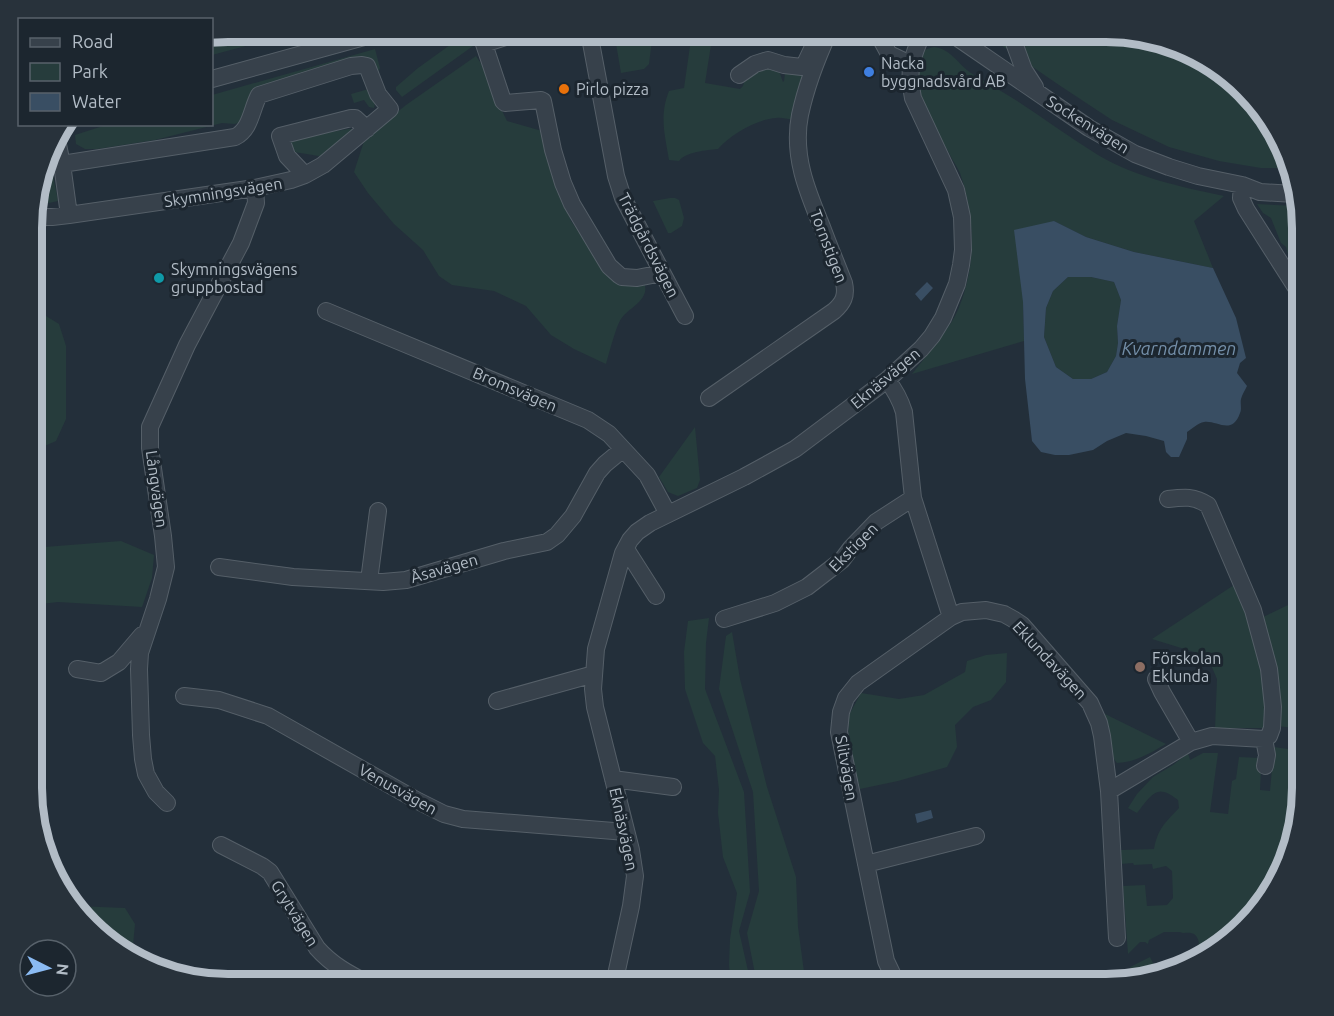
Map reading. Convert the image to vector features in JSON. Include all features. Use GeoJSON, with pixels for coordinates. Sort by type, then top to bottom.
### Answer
{"type":"FeatureCollection","features":[{"type":"Feature","properties":{"kind":"street"},"geometry":{"type":"LineString","coordinates":[[213,78],[345,42]]}},
{"type":"Feature","properties":{"kind":"street"},"geometry":{"type":"LineString","coordinates":[[490,42],[484,44],[503,101],[505,103],[543,101],[553,150],[563,183],[572,204],[612,269],[622,277],[637,278],[662,273]]}},
{"type":"Feature","properties":{"kind":"street","name":"Trädgårdsvägen"},"geometry":{"type":"LineString","coordinates":[[591,42],[616,177],[623,198],[685,316]]}},
{"type":"Feature","properties":{"kind":"street"},"geometry":{"type":"LineString","coordinates":[[739,75],[755,64],[768,60],[802,67],[816,42]]}},
{"type":"Feature","properties":{"kind":"street","name":"Tornstigen"},"geometry":{"type":"LineString","coordinates":[[709,398],[834,311],[845,298],[844,283],[805,184],[799,156],[800,115],[816,62],[825,42]]}},
{"type":"Feature","properties":{"kind":"street"},"geometry":{"type":"LineString","coordinates":[[883,42],[890,54],[910,64]]}},
{"type":"Feature","properties":{"kind":"street","name":"Eknäsvägen"},"geometry":{"type":"LineString","coordinates":[[616,974],[634,886],[634,876],[631,850],[595,708],[593,689],[596,649],[619,565],[630,540],[650,523],[795,449],[887,380],[921,349],[943,318],[957,284],[963,250],[962,217],[956,189],[913,98],[910,86],[910,64],[918,42]]}},
{"type":"Feature","properties":{"kind":"street","name":"Sockenvägen"},"geometry":{"type":"LineString","coordinates":[[965,42],[1089,128],[1135,154],[1198,176],[1242,184],[1286,183]]}},
{"type":"Feature","properties":{"kind":"street"},"geometry":{"type":"LineString","coordinates":[[1014,42],[1024,70],[1039,93]]}},
{"type":"Feature","properties":{"kind":"street","name":"Skymningsvägen"},"geometry":{"type":"LineString","coordinates":[[43,217],[255,188],[291,180],[323,165],[390,109],[378,94],[367,66],[351,66],[259,95],[248,125],[242,134],[235,137],[63,164]]}},
{"type":"Feature","properties":{"kind":"street"},"geometry":{"type":"LineString","coordinates":[[305,175],[287,156],[280,136],[351,118],[355,118],[367,129]]}},
{"type":"Feature","properties":{"kind":"street"},"geometry":{"type":"LineString","coordinates":[[60,150],[69,215]]}},
{"type":"Feature","properties":{"kind":"street"},"geometry":{"type":"LineString","coordinates":[[1242,184],[1241,198],[1246,208],[1292,281]]}},
{"type":"Feature","properties":{"kind":"street","name":"Sockenvägen"},"geometry":{"type":"LineString","coordinates":[[1242,184],[1260,192],[1288,194]]}},
{"type":"Feature","properties":{"kind":"street","name":"Långvägen"},"geometry":{"type":"LineString","coordinates":[[167,803],[156,792],[146,774],[142,759],[140,653],[165,578],[166,561],[150,448],[150,427],[187,345],[241,243],[256,203],[255,188]]}},
{"type":"Feature","properties":{"kind":"street","name":"Bromsvägen"},"geometry":{"type":"LineString","coordinates":[[326,311],[588,420],[609,434],[647,475],[668,514]]}},
{"type":"Feature","properties":{"kind":"street"},"geometry":{"type":"LineString","coordinates":[[887,380],[901,402],[904,412],[914,498],[951,617]]}},
{"type":"Feature","properties":{"kind":"street","name":"Åsavägen"},"geometry":{"type":"LineString","coordinates":[[219,567],[292,577],[383,582],[406,580],[504,551],[546,542],[557,535],[573,516],[597,473],[622,450]]}},
{"type":"Feature","properties":{"kind":"street"},"geometry":{"type":"LineString","coordinates":[[1109,791],[1191,742],[1212,736],[1264,739],[1269,736],[1272,728],[1269,669],[1253,610],[1208,505],[1199,499],[1184,497],[1168,499]]}},
{"type":"Feature","properties":{"kind":"street","name":"Ekstigen"},"geometry":{"type":"LineString","coordinates":[[724,619],[775,603],[807,587],[842,560],[876,522],[914,498]]}},
{"type":"Feature","properties":{"kind":"street"},"geometry":{"type":"LineString","coordinates":[[369,581],[378,511]]}},
{"type":"Feature","properties":{"kind":"street"},"geometry":{"type":"LineString","coordinates":[[626,549],[656,596]]}},
{"type":"Feature","properties":{"kind":"street","name":"Eklundavägen"},"geometry":{"type":"LineString","coordinates":[[951,617],[962,612],[986,610],[1004,614],[1022,625],[1090,703],[1102,736],[1109,791],[1117,938]]}},
{"type":"Feature","properties":{"kind":"street","name":"Slitvägen"},"geometry":{"type":"LineString","coordinates":[[892,974],[886,961],[839,732],[841,712],[846,698],[858,683],[951,617]]}},
{"type":"Feature","properties":{"kind":"street"},"geometry":{"type":"LineString","coordinates":[[77,669],[101,673],[119,662],[149,627]]}},
{"type":"Feature","properties":{"kind":"street"},"geometry":{"type":"LineString","coordinates":[[497,701],[594,674]]}},
{"type":"Feature","properties":{"kind":"street"},"geometry":{"type":"LineString","coordinates":[[1156,679],[1191,742]]}},
{"type":"Feature","properties":{"kind":"street","name":"Venusvägen"},"geometry":{"type":"LineString","coordinates":[[184,696],[219,700],[268,716],[444,814],[463,819],[626,832]]}},
{"type":"Feature","properties":{"kind":"street"},"geometry":{"type":"LineString","coordinates":[[1264,739],[1267,755],[1265,766]]}},
{"type":"Feature","properties":{"kind":"street","name":"Eknäsvägen"},"geometry":{"type":"LineString","coordinates":[[613,780],[673,787]]}},
{"type":"Feature","properties":{"kind":"street"},"geometry":{"type":"LineString","coordinates":[[866,864],[976,836]]}},
{"type":"Feature","properties":{"kind":"street","name":"Grytvägen"},"geometry":{"type":"LineString","coordinates":[[221,845],[270,872],[317,948],[334,965],[351,974]]}},
{"type":"Feature","properties":{"kind":"green space"},"geometry":{"type":"Polygon","coordinates":[[[261,42],[213,55],[213,43],[261,42]]]}},
{"type":"Feature","properties":{"kind":"green space"},"geometry":{"type":"Polygon","coordinates":[[[449,42],[471,42],[473,46],[402,97],[396,87],[450,45],[449,42]]]}},
{"type":"Feature","properties":{"kind":"green space"},"geometry":{"type":"Polygon","coordinates":[[[616,42],[652,42],[649,64],[644,69],[621,73],[616,42]]]}},
{"type":"Feature","properties":{"kind":"green space"},"geometry":{"type":"Polygon","coordinates":[[[691,42],[722,42],[711,45],[705,83],[740,89],[746,76],[766,67],[779,71],[783,82],[785,73],[806,76],[795,119],[779,118],[761,121],[737,133],[718,149],[691,154],[679,161],[669,160],[664,109],[669,91],[684,88],[691,42]]]}},
{"type":"Feature","properties":{"kind":"green space"},"geometry":{"type":"Polygon","coordinates":[[[997,42],[1118,42],[1154,48],[1177,56],[1209,73],[1229,88],[1267,135],[1282,168],[1261,168],[1219,161],[1169,147],[1112,120],[997,42]]]}},
{"type":"Feature","properties":{"kind":"green space"},"geometry":{"type":"Polygon","coordinates":[[[934,47],[945,51],[971,73],[1112,163],[1159,180],[1224,196],[1194,221],[1213,268],[1134,252],[1086,237],[1054,221],[1023,302],[1024,341],[912,374],[955,316],[967,283],[972,247],[970,215],[960,173],[925,111],[918,89],[917,77],[921,55],[926,49],[934,47]]]}},
{"type":"Feature","properties":{"kind":"green space"},"geometry":{"type":"Polygon","coordinates":[[[375,49],[380,68],[378,72],[368,63],[270,87],[243,121],[235,124],[213,125],[213,95],[375,49]]]}},
{"type":"Feature","properties":{"kind":"green space"},"geometry":{"type":"Polygon","coordinates":[[[476,56],[507,121],[542,131],[554,177],[571,221],[593,253],[644,282],[642,298],[619,323],[606,364],[551,335],[526,306],[494,291],[452,285],[439,276],[423,250],[394,224],[354,172],[365,138],[406,105],[476,56]]]}},
{"type":"Feature","properties":{"kind":"green space"},"geometry":{"type":"Polygon","coordinates":[[[372,88],[376,100],[374,108],[369,107],[364,100],[354,103],[351,94],[372,88]]]}},
{"type":"Feature","properties":{"kind":"green space"},"geometry":{"type":"Polygon","coordinates":[[[103,126],[210,126],[155,140],[97,149],[85,149],[76,144],[75,135],[103,126]]]}},
{"type":"Feature","properties":{"kind":"green space"},"geometry":{"type":"Polygon","coordinates":[[[355,129],[325,157],[288,151],[286,140],[355,129]]]}},
{"type":"Feature","properties":{"kind":"green space"},"geometry":{"type":"Polygon","coordinates":[[[52,169],[58,201],[44,202],[52,169]]]}},
{"type":"Feature","properties":{"kind":"green space"},"geometry":{"type":"Polygon","coordinates":[[[670,198],[679,200],[684,218],[682,226],[668,233],[653,201],[670,198]]]}},
{"type":"Feature","properties":{"kind":"green space"},"geometry":{"type":"Polygon","coordinates":[[[1257,204],[1290,206],[1292,266],[1286,247],[1281,243],[1271,218],[1263,213],[1257,204]]]}},
{"type":"Feature","properties":{"kind":"green space"},"geometry":{"type":"Polygon","coordinates":[[[1068,277],[1091,277],[1114,282],[1121,300],[1116,356],[1107,372],[1091,379],[1073,379],[1056,367],[1044,337],[1046,308],[1053,291],[1068,277]]]}},
{"type":"Feature","properties":{"kind":"green space"},"geometry":{"type":"Polygon","coordinates":[[[42,314],[59,324],[66,346],[66,419],[56,441],[42,447],[42,314]]]}},
{"type":"Feature","properties":{"kind":"green space"},"geometry":{"type":"Polygon","coordinates":[[[695,427],[700,480],[697,488],[678,496],[668,492],[659,477],[695,427]]]}},
{"type":"Feature","properties":{"kind":"green space"},"geometry":{"type":"Polygon","coordinates":[[[121,541],[154,555],[152,578],[142,607],[58,602],[42,604],[42,547],[121,541]]]}},
{"type":"Feature","properties":{"kind":"green space"},"geometry":{"type":"Polygon","coordinates":[[[1234,585],[1261,660],[1264,685],[1263,728],[1215,728],[1217,679],[1207,656],[1152,639],[1234,585]]]}},
{"type":"Feature","properties":{"kind":"green space"},"geometry":{"type":"Polygon","coordinates":[[[1292,601],[1292,728],[1277,726],[1261,618],[1292,601]]]}},
{"type":"Feature","properties":{"kind":"green space"},"geometry":{"type":"Polygon","coordinates":[[[709,618],[705,689],[744,792],[750,892],[739,931],[749,974],[730,974],[730,939],[737,893],[723,857],[715,756],[703,743],[685,689],[684,652],[688,621],[709,618]]]}},
{"type":"Feature","properties":{"kind":"green space"},"geometry":{"type":"Polygon","coordinates":[[[732,632],[740,679],[767,787],[796,877],[798,927],[805,974],[755,974],[747,933],[759,891],[753,792],[719,689],[726,636],[732,632]]]}},
{"type":"Feature","properties":{"kind":"green space"},"geometry":{"type":"Polygon","coordinates":[[[1007,653],[1006,682],[991,700],[973,707],[955,725],[957,747],[947,767],[860,789],[848,740],[849,715],[861,693],[899,699],[924,695],[965,672],[967,661],[986,655],[1007,653]]]}},
{"type":"Feature","properties":{"kind":"green space"},"geometry":{"type":"Polygon","coordinates":[[[1103,713],[1166,744],[1137,759],[1117,763],[1113,758],[1103,713]]]}},
{"type":"Feature","properties":{"kind":"green space"},"geometry":{"type":"Polygon","coordinates":[[[1274,747],[1292,750],[1292,800],[1282,848],[1261,891],[1246,911],[1219,935],[1191,953],[1199,943],[1195,935],[1164,932],[1149,940],[1148,944],[1140,942],[1128,954],[1123,886],[1145,885],[1147,906],[1167,905],[1173,898],[1172,871],[1166,866],[1153,869],[1152,864],[1120,864],[1120,850],[1154,849],[1160,831],[1179,808],[1178,800],[1160,791],[1149,798],[1137,813],[1128,808],[1137,794],[1153,777],[1188,753],[1190,760],[1203,753],[1218,753],[1210,812],[1228,814],[1232,781],[1236,779],[1239,757],[1260,758],[1260,790],[1270,791],[1274,747]]]}},
{"type":"Feature","properties":{"kind":"green space"},"geometry":{"type":"Polygon","coordinates":[[[86,906],[125,908],[135,924],[133,948],[105,928],[86,906]]]}},
{"type":"Feature","properties":{"kind":"green space"},"geometry":{"type":"Polygon","coordinates":[[[1150,957],[1155,967],[1131,972],[1130,967],[1150,957]]]}},
{"type":"Feature","properties":{"kind":"water","name":"Kvarndammen"},"geometry":{"type":"Polygon","coordinates":[[[1054,221],[1086,237],[1134,252],[1213,268],[1236,318],[1246,358],[1240,363],[1237,373],[1247,386],[1241,397],[1241,411],[1237,420],[1229,425],[1204,422],[1197,425],[1187,432],[1187,439],[1179,457],[1171,457],[1166,452],[1164,441],[1126,433],[1093,450],[1069,455],[1041,452],[1032,441],[1025,379],[1023,302],[1014,230],[1054,221]],[[1068,277],[1053,291],[1046,308],[1044,337],[1056,367],[1073,379],[1091,379],[1107,372],[1116,356],[1121,300],[1114,282],[1091,277],[1068,277]]]}},
{"type":"Feature","properties":{"kind":"water"},"geometry":{"type":"Polygon","coordinates":[[[927,282],[933,288],[921,301],[915,294],[927,282]]]}},
{"type":"Feature","properties":{"kind":"water"},"geometry":{"type":"Polygon","coordinates":[[[931,810],[933,818],[917,823],[915,814],[931,810]]]}},
{"type":"Feature","properties":{"kind":"place","name":"Nacka byggnadsvård AB"},"geometry":{"type":"Point","coordinates":[869,72]}},
{"type":"Feature","properties":{"kind":"place","name":"Pirlo pizza"},"geometry":{"type":"Point","coordinates":[564,89]}},
{"type":"Feature","properties":{"kind":"place","name":"Skymningsvägens gruppbostad"},"geometry":{"type":"Point","coordinates":[159,278]}},
{"type":"Feature","properties":{"kind":"place","name":"Förskolan Eklunda"},"geometry":{"type":"Point","coordinates":[1140,667]}}]}
